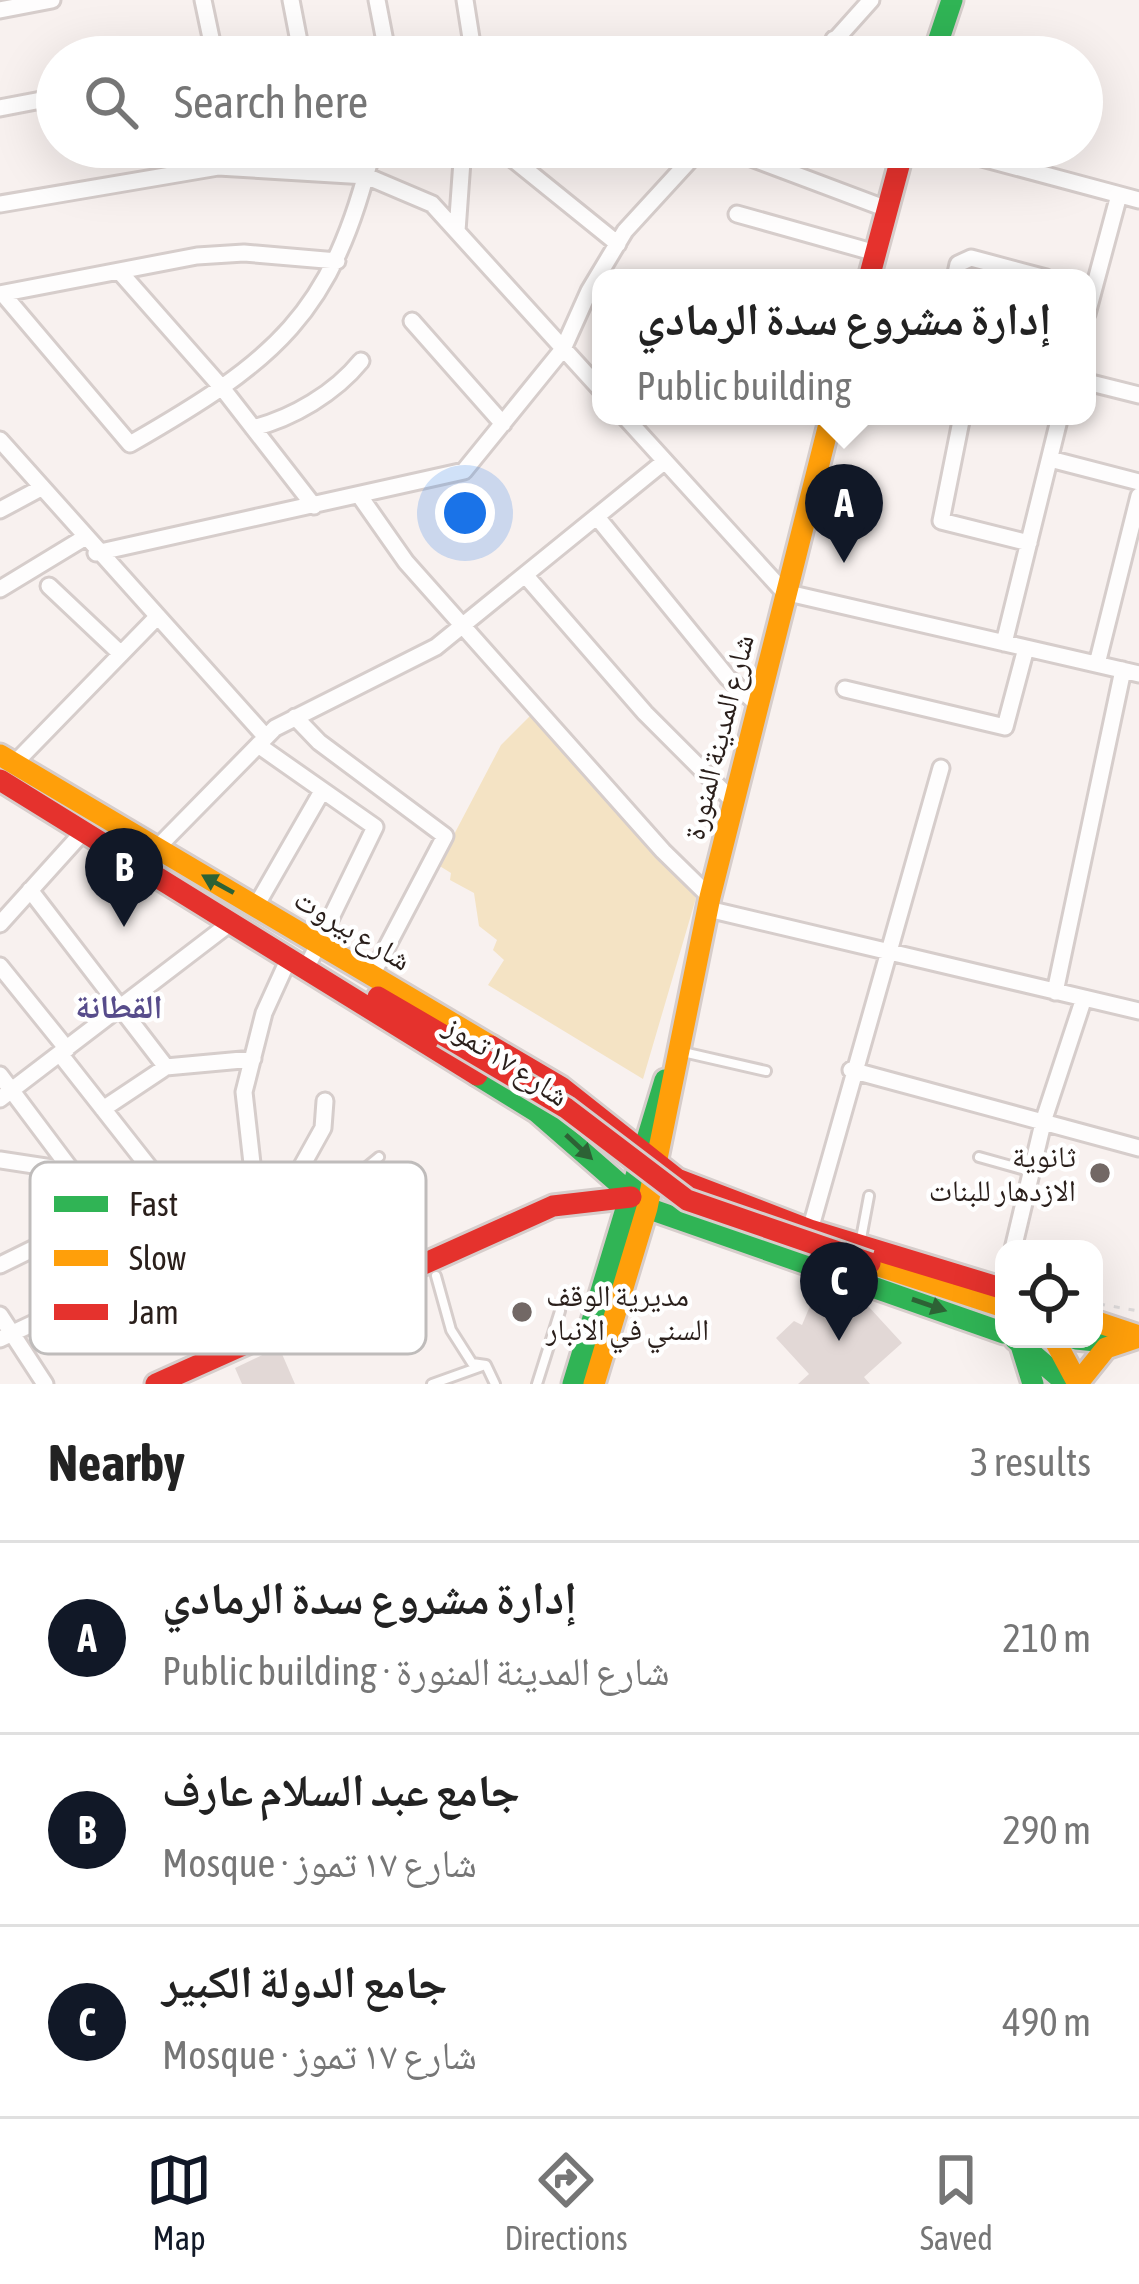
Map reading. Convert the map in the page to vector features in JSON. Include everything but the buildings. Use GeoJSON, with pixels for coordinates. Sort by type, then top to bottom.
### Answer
{"type":"FeatureCollection","features":[{"type":"Feature","properties":{"kind":"street"},"geometry":{"type":"LineString","coordinates":[[0,10],[52,0]]}},
{"type":"Feature","properties":{"kind":"street"},"geometry":{"type":"LineString","coordinates":[[203,0],[211,36]]}},
{"type":"Feature","properties":{"kind":"street"},"geometry":{"type":"LineString","coordinates":[[291,0],[298,36]]}},
{"type":"Feature","properties":{"kind":"street"},"geometry":{"type":"LineString","coordinates":[[377,0],[384,36]]}},
{"type":"Feature","properties":{"kind":"street"},"geometry":{"type":"LineString","coordinates":[[465,0],[471,36]]}},
{"type":"Feature","properties":{"kind":"street"},"geometry":{"type":"LineString","coordinates":[[837,36],[871,0]]}},
{"type":"Feature","properties":{"kind":"street"},"geometry":{"type":"LineString","coordinates":[[940,36],[952,0]]}},
{"type":"Feature","properties":{"kind":"street"},"geometry":{"type":"LineString","coordinates":[[0,108],[36,101]]}},
{"type":"Feature","properties":{"kind":"street"},"geometry":{"type":"LineString","coordinates":[[0,205],[212,168]]}},
{"type":"Feature","properties":{"kind":"street"},"geometry":{"type":"LineString","coordinates":[[234,168],[366,176],[432,204],[592,380]]}},
{"type":"Feature","properties":{"kind":"street"},"geometry":{"type":"LineString","coordinates":[[337,261],[244,253],[1,294],[130,444],[223,389],[296,327],[337,261],[368,168]]}},
{"type":"Feature","properties":{"kind":"street"},"geometry":{"type":"LineString","coordinates":[[457,231],[462,168]]}},
{"type":"Feature","properties":{"kind":"street"},"geometry":{"type":"LineString","coordinates":[[524,168],[617,244]]}},
{"type":"Feature","properties":{"kind":"street"},"geometry":{"type":"LineString","coordinates":[[604,269],[617,244],[684,168]]}},
{"type":"Feature","properties":{"kind":"street"},"geometry":{"type":"LineString","coordinates":[[778,168],[887,209]]}},
{"type":"Feature","properties":{"kind":"street"},"geometry":{"type":"LineString","coordinates":[[872,269],[898,168]]}},
{"type":"Feature","properties":{"kind":"street"},"geometry":{"type":"LineString","coordinates":[[1019,168],[1139,200]]}},
{"type":"Feature","properties":{"kind":"street"},"geometry":{"type":"LineString","coordinates":[[1096,270],[1119,195]]}},
{"type":"Feature","properties":{"kind":"street"},"geometry":{"type":"LineString","coordinates":[[737,214],[876,253]]}},
{"type":"Feature","properties":{"kind":"street"},"geometry":{"type":"LineString","coordinates":[[957,269],[970,258],[1012,269]]}},
{"type":"Feature","properties":{"kind":"street"},"geometry":{"type":"LineString","coordinates":[[119,271],[223,389],[314,506]]}},
{"type":"Feature","properties":{"kind":"street"},"geometry":{"type":"LineString","coordinates":[[96,553],[464,471],[563,349],[592,293]]}},
{"type":"Feature","properties":{"kind":"street"},"geometry":{"type":"LineString","coordinates":[[412,321],[503,424]]}},
{"type":"Feature","properties":{"kind":"street"},"geometry":{"type":"LineString","coordinates":[[253,428],[308,405],[345,381],[361,362]]}},
{"type":"Feature","properties":{"kind":"street"},"geometry":{"type":"LineString","coordinates":[[1096,384],[1139,395]]}},
{"type":"Feature","properties":{"kind":"street"},"geometry":{"type":"LineString","coordinates":[[632,425],[784,592],[1131,672],[1055,992]]}},
{"type":"Feature","properties":{"kind":"street","name":"شارع المدينة المنورة"},"geometry":{"type":"LineString","coordinates":[[670,1075],[784,592],[830,425]]}},
{"type":"Feature","properties":{"kind":"street"},"geometry":{"type":"LineString","coordinates":[[960,425],[941,520],[1029,543]]}},
{"type":"Feature","properties":{"kind":"street"},"geometry":{"type":"LineString","coordinates":[[1004,643],[1058,425]]}},
{"type":"Feature","properties":{"kind":"street"},"geometry":{"type":"LineString","coordinates":[[0,440],[261,740],[321,793],[375,827],[318,944],[297,963],[264,1013],[244,1092],[252,1162]]}},
{"type":"Feature","properties":{"kind":"street"},"geometry":{"type":"LineString","coordinates":[[1050,459],[1139,482]]}},
{"type":"Feature","properties":{"kind":"street"},"geometry":{"type":"LineString","coordinates":[[155,849],[261,740],[464,627],[665,461]]}},
{"type":"Feature","properties":{"kind":"street"},"geometry":{"type":"LineString","coordinates":[[0,510],[41,488]]}},
{"type":"Feature","properties":{"kind":"street"},"geometry":{"type":"LineString","coordinates":[[359,495],[377,526],[709,903],[885,953],[1139,1010]]}},
{"type":"Feature","properties":{"kind":"street"},"geometry":{"type":"LineString","coordinates":[[1097,664],[1131,566],[1139,496]]}},
{"type":"Feature","properties":{"kind":"street"},"geometry":{"type":"LineString","coordinates":[[597,518],[728,678],[757,704]]}},
{"type":"Feature","properties":{"kind":"street"},"geometry":{"type":"LineString","coordinates":[[0,590],[83,538]]}},
{"type":"Feature","properties":{"kind":"street"},"geometry":{"type":"LineString","coordinates":[[526,576],[645,713],[733,801]]}},
{"type":"Feature","properties":{"kind":"street"},"geometry":{"type":"LineString","coordinates":[[49,586],[121,654]]}},
{"type":"Feature","properties":{"kind":"street"},"geometry":{"type":"LineString","coordinates":[[5,766],[156,618]]}},
{"type":"Feature","properties":{"kind":"street"},"geometry":{"type":"LineString","coordinates":[[845,688],[1005,727],[1026,648]]}},
{"type":"Feature","properties":{"kind":"street"},"geometry":{"type":"LineString","coordinates":[[295,717],[319,742],[445,836],[372,975]]}},
{"type":"Feature","properties":{"kind":"street","name":"شارع ١٧ تموز"},"geometry":{"type":"LineString","coordinates":[[5,766],[83,832],[537,1112],[639,1203],[995,1332]]}},
{"type":"Feature","properties":{"kind":"street","name":"شارع بيروت"},"geometry":{"type":"LineString","coordinates":[[5,766],[372,975],[603,1117],[649,1161],[865,1254],[995,1285]]}},
{"type":"Feature","properties":{"kind":"street"},"geometry":{"type":"LineString","coordinates":[[810,1230],[851,1070],[941,768]]}},
{"type":"Feature","properties":{"kind":"street"},"geometry":{"type":"LineString","coordinates":[[256,906],[321,793]]}},
{"type":"Feature","properties":{"kind":"street"},"geometry":{"type":"LineString","coordinates":[[0,924],[83,832]]}},
{"type":"Feature","properties":{"kind":"street"},"geometry":{"type":"LineString","coordinates":[[30,890],[166,1067]]}},
{"type":"Feature","properties":{"kind":"street"},"geometry":{"type":"LineString","coordinates":[[6,1095],[229,923]]}},
{"type":"Feature","properties":{"kind":"street"},"geometry":{"type":"LineString","coordinates":[[318,944],[345,978]]}},
{"type":"Feature","properties":{"kind":"street"},"geometry":{"type":"LineString","coordinates":[[297,963],[345,978],[556,1101],[687,1200],[865,1254],[995,1304]]}},
{"type":"Feature","properties":{"kind":"street"},"geometry":{"type":"LineString","coordinates":[[0,966],[145,1162]]}},
{"type":"Feature","properties":{"kind":"street"},"geometry":{"type":"LineString","coordinates":[[1014,1240],[1044,1119],[1084,998]]}},
{"type":"Feature","properties":{"kind":"street"},"geometry":{"type":"LineString","coordinates":[[103,1109],[166,1067],[253,1059]]}},
{"type":"Feature","properties":{"kind":"street"},"geometry":{"type":"LineString","coordinates":[[851,1070],[1139,1148]]}},
{"type":"Feature","properties":{"kind":"street"},"geometry":{"type":"LineString","coordinates":[[0,1075],[6,1095],[64,1162]]}},
{"type":"Feature","properties":{"kind":"street"},"geometry":{"type":"LineString","coordinates":[[649,1161],[658,1090],[670,1075]]}},
{"type":"Feature","properties":{"kind":"street"},"geometry":{"type":"LineString","coordinates":[[594,1384],[649,1161],[672,1094],[670,1075]]}},
{"type":"Feature","properties":{"kind":"street"},"geometry":{"type":"LineString","coordinates":[[307,1162],[323,1128],[325,1101]]}},
{"type":"Feature","properties":{"kind":"street"},"geometry":{"type":"LineString","coordinates":[[603,1117],[629,1120],[652,1115]]}},
{"type":"Feature","properties":{"kind":"street"},"geometry":{"type":"LineString","coordinates":[[0,1160],[30,1165]]}},
{"type":"Feature","properties":{"kind":"street"},"geometry":{"type":"LineString","coordinates":[[426,1260],[553,1206],[639,1203]]}},
{"type":"Feature","properties":{"kind":"street"},"geometry":{"type":"LineString","coordinates":[[573,1384],[639,1203]]}},
{"type":"Feature","properties":{"kind":"street"},"geometry":{"type":"LineString","coordinates":[[0,1264],[30,1249]]}},
{"type":"Feature","properties":{"kind":"street"},"geometry":{"type":"LineString","coordinates":[[0,1315],[6,1336],[45,1384]]}},
{"type":"Feature","properties":{"kind":"street"},"geometry":{"type":"LineString","coordinates":[[1103,1324],[1139,1336]]}},
{"type":"Feature","properties":{"kind":"street"},"geometry":{"type":"LineString","coordinates":[[1058,1348],[1074,1383],[1092,1360],[1116,1343],[1139,1336]]}},
{"type":"Feature","properties":{"kind":"street"},"geometry":{"type":"LineString","coordinates":[[1103,1342],[1116,1343]]}},
{"type":"Feature","properties":{"kind":"street"},"geometry":{"type":"LineString","coordinates":[[1017,1348],[1033,1384]]}},
{"type":"Feature","properties":{"kind":"street","name":"شارع ١٧ تموز"},"geometry":{"type":"LineString","coordinates":[[1027,1348],[1074,1383]]}},
{"type":"Feature","properties":{"kind":"street"},"geometry":{"type":"LineString","coordinates":[[156,1384],[220,1354]]}},
{"type":"Feature","properties":{"kind":"lane"},"geometry":{"type":"LineString","coordinates":[[676,1051],[766,1071]]}},
{"type":"Feature","properties":{"kind":"lane"},"geometry":{"type":"LineString","coordinates":[[373,1162],[379,1157]]}},
{"type":"Feature","properties":{"kind":"lane"},"geometry":{"type":"LineString","coordinates":[[979,1157],[1031,1172]]}},
{"type":"Feature","properties":{"kind":"lane"},"geometry":{"type":"LineString","coordinates":[[865,1254],[869,1196]]}},
{"type":"Feature","properties":{"kind":"lane"},"geometry":{"type":"LineString","coordinates":[[436,1276],[451,1330],[472,1363],[486,1365]]}},
{"type":"Feature","properties":{"kind":"lane"},"geometry":{"type":"LineString","coordinates":[[537,1384],[560,1311]]}},
{"type":"Feature","properties":{"kind":"lane"},"geometry":{"type":"LineString","coordinates":[[431,1384],[486,1365]]}},
{"type":"Feature","properties":{"kind":"lane"},"geometry":{"type":"LineString","coordinates":[[486,1365],[495,1384]]}},
{"type":"Feature","properties":{"kind":"path"},"geometry":{"type":"LineString","coordinates":[[1103,1305],[1139,1311]]}},
{"type":"Feature","properties":{"kind":"shaded area"},"geometry":{"type":"Polygon","coordinates":[[[530,716],[696,898],[643,1079],[488,985],[504,960],[493,950],[497,940],[479,926],[474,893],[450,880],[451,873],[438,865],[501,745],[530,716]]]}},
{"type":"Feature","properties":{"kind":"traffic: fast"},"geometry":{"type":"LineString","coordinates":[[940,36],[952,0]]}},
{"type":"Feature","properties":{"kind":"traffic: fast"},"geometry":{"type":"LineString","coordinates":[[477,1075],[537,1112],[647,1208],[995,1330]]}},
{"type":"Feature","properties":{"kind":"traffic: fast"},"geometry":{"type":"LineString","coordinates":[[573,1384],[665,1080]]}},
{"type":"Feature","properties":{"kind":"traffic: fast"},"geometry":{"type":"LineString","coordinates":[[1103,1342],[1116,1343]]}},
{"type":"Feature","properties":{"kind":"traffic: fast"},"geometry":{"type":"LineString","coordinates":[[1022,1348],[1033,1384]]}},
{"type":"Feature","properties":{"kind":"traffic: fast"},"geometry":{"type":"LineString","coordinates":[[1025,1348],[1067,1384]]}},
{"type":"Feature","properties":{"kind":"traffic: slow"},"geometry":{"type":"LineString","coordinates":[[594,1384],[647,1208],[710,897],[829,425]]}},
{"type":"Feature","properties":{"kind":"traffic: slow"},"geometry":{"type":"LineString","coordinates":[[0,755],[491,1046]]}},
{"type":"Feature","properties":{"kind":"traffic: slow"},"geometry":{"type":"LineString","coordinates":[[870,1263],[995,1304]]}},
{"type":"Feature","properties":{"kind":"traffic: slow"},"geometry":{"type":"LineString","coordinates":[[1103,1324],[1139,1336]]}},
{"type":"Feature","properties":{"kind":"traffic: slow"},"geometry":{"type":"LineString","coordinates":[[1077,1384],[1106,1348],[1139,1337]]}},
{"type":"Feature","properties":{"kind":"traffic: slow"},"geometry":{"type":"LineString","coordinates":[[1059,1348],[1077,1382]]}},
{"type":"Feature","properties":{"kind":"traffic: jam"},"geometry":{"type":"LineString","coordinates":[[871,269],[898,168]]}},
{"type":"Feature","properties":{"kind":"traffic: jam"},"geometry":{"type":"LineString","coordinates":[[0,780],[477,1075]]}},
{"type":"Feature","properties":{"kind":"traffic: jam"},"geometry":{"type":"LineString","coordinates":[[378,997],[443,1035]]}},
{"type":"Feature","properties":{"kind":"traffic: jam"},"geometry":{"type":"LineString","coordinates":[[443,1035],[566,1108],[687,1200],[870,1263]]}},
{"type":"Feature","properties":{"kind":"traffic: jam"},"geometry":{"type":"LineString","coordinates":[[491,1046],[561,1087],[677,1179],[810,1230],[995,1286]]}},
{"type":"Feature","properties":{"kind":"traffic: jam"},"geometry":{"type":"LineString","coordinates":[[426,1263],[553,1206],[631,1197]]}},
{"type":"Feature","properties":{"kind":"traffic: jam"},"geometry":{"type":"LineString","coordinates":[[156,1384],[223,1354]]}},
{"type":"Feature","properties":{"kind":"place","name":"إدارة مشروع سدة الرمادي"},"geometry":{"type":"Point","coordinates":[844,563]}},
{"type":"Feature","properties":{"kind":"place","name":"جامع عبد السلام عارف"},"geometry":{"type":"Point","coordinates":[124,927]}},
{"type":"Feature","properties":{"kind":"place","name":"ثانوية الازدهار للبنات"},"geometry":{"type":"Point","coordinates":[1100,1173]}},
{"type":"Feature","properties":{"kind":"place","name":"مديرية الوقف السني في الانبار"},"geometry":{"type":"Point","coordinates":[522,1312]}},
{"type":"Feature","properties":{"kind":"place","name":"جامع الدولة الكبير"},"geometry":{"type":"Point","coordinates":[839,1341]}},
{"type":"Feature","properties":{"kind":"district","name":"القطانة"},"geometry":{"type":"Point","coordinates":[119,1006]}}]}
